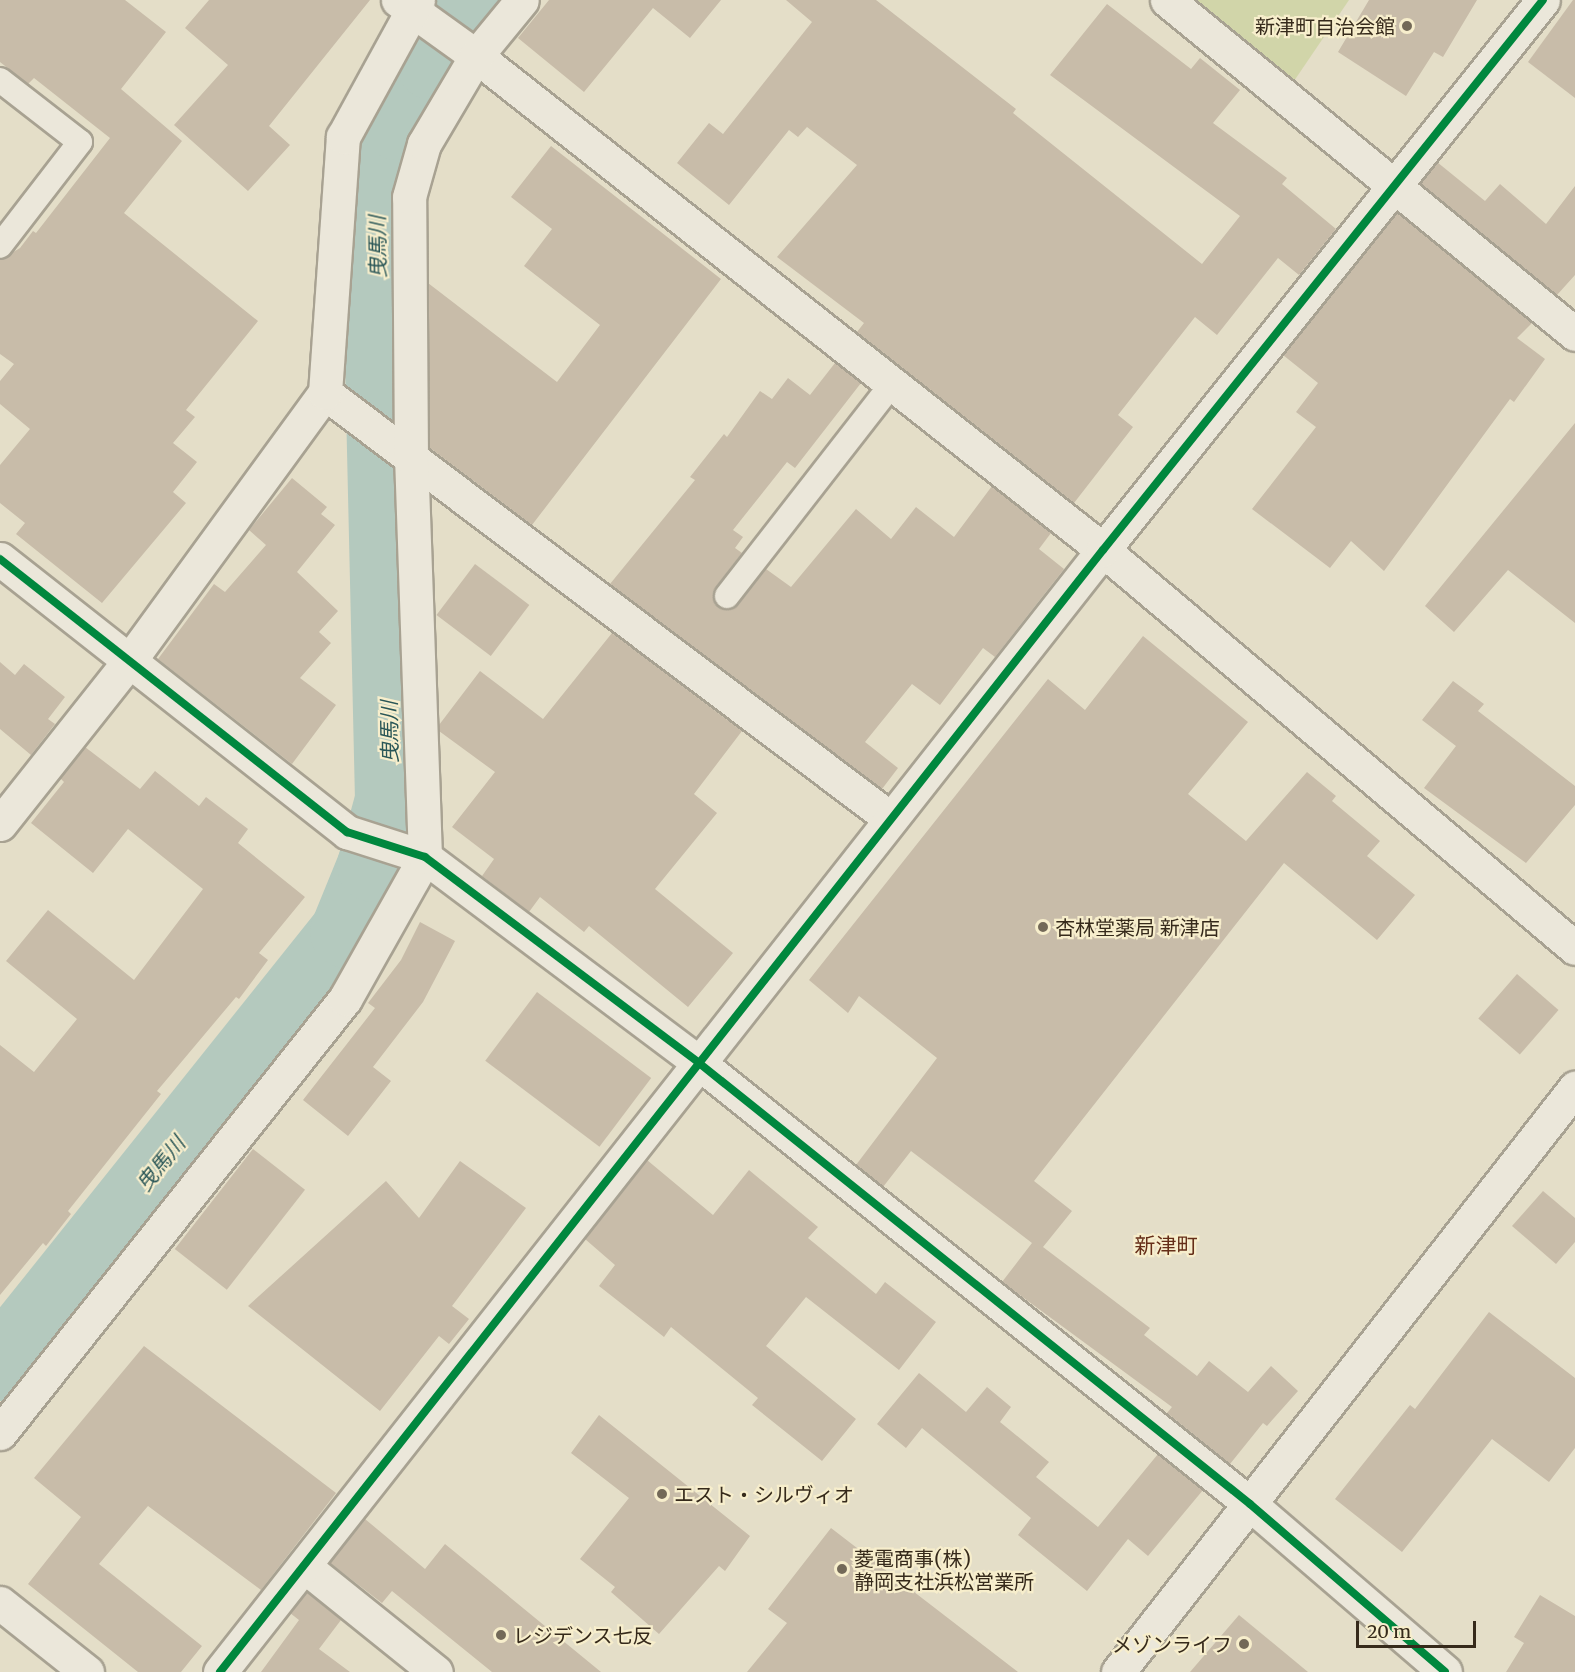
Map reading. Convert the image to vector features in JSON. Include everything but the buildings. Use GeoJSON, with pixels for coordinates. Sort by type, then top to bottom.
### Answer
{"type":"FeatureCollection","features":[{"type":"Feature","properties":{"kind":"street"},"geometry":{"type":"LineString","coordinates":[[0,1433],[345,999],[414,854],[409,197],[424,144],[472,54],[522,0]]}},
{"type":"Feature","properties":{"kind":"street"},"geometry":{"type":"LineString","coordinates":[[1167,0],[1575,334]]}},
{"type":"Feature","properties":{"kind":"street"},"geometry":{"type":"LineString","coordinates":[[220,1672],[1103,550],[1543,0]]}},
{"type":"Feature","properties":{"kind":"street"},"geometry":{"type":"LineString","coordinates":[[0,824],[338,402],[343,138],[414,7],[1103,550],[1575,948]]}},
{"type":"Feature","properties":{"kind":"street"},"geometry":{"type":"LineString","coordinates":[[338,402],[891,819]]}},
{"type":"Feature","properties":{"kind":"street"},"geometry":{"type":"LineString","coordinates":[[0,559],[347,832],[414,854],[699,1063],[1250,1504],[1445,1672]]}},
{"type":"Feature","properties":{"kind":"street"},"geometry":{"type":"LineString","coordinates":[[1118,1672],[1575,1088]]}},
{"type":"Feature","properties":{"kind":"street"},"geometry":{"type":"LineString","coordinates":[[304,1566],[436,1672]]}},
{"type":"Feature","properties":{"kind":"street"},"geometry":{"type":"LineString","coordinates":[[0,1603],[87,1672]]}},
{"type":"Feature","properties":{"kind":"lane"},"geometry":{"type":"LineString","coordinates":[[0,80],[80,142],[0,246]]}},
{"type":"Feature","properties":{"kind":"lane"},"geometry":{"type":"LineString","coordinates":[[727,596],[894,383]]}},
{"type":"Feature","properties":{"kind":"green space"},"geometry":{"type":"Polygon","coordinates":[[[1193,0],[1349,0],[1294,81],[1193,0]]]}},
{"type":"Feature","properties":{"kind":"waterway","name":"曳馬川"},"geometry":{"type":"LineString","coordinates":[[0,1365],[346,932],[373,866],[391,800],[377,188],[397,124],[432,64],[481,0]]}},
{"type":"Feature","properties":{"kind":"cycle path"},"geometry":{"type":"LineString","coordinates":[[220,1672],[1103,550],[1543,0]]}},
{"type":"Feature","properties":{"kind":"cycle path"},"geometry":{"type":"LineString","coordinates":[[0,559],[347,832],[425,857],[699,1063],[1250,1504],[1445,1672]]}},
{"type":"Feature","properties":{"kind":"place","name":"新津町自治会館"},"geometry":{"type":"Point","coordinates":[1407,26]}},
{"type":"Feature","properties":{"kind":"place","name":"杏林堂薬局 新津店"},"geometry":{"type":"Point","coordinates":[1043,927]}},
{"type":"Feature","properties":{"kind":"place","name":"エスト・シルヴィオ"},"geometry":{"type":"Point","coordinates":[662,1494]}},
{"type":"Feature","properties":{"kind":"place","name":"菱電商事(株) 静岡支社浜松営業所"},"geometry":{"type":"Point","coordinates":[842,1569]}},
{"type":"Feature","properties":{"kind":"place","name":"レジデンス七反"},"geometry":{"type":"Point","coordinates":[501,1635]}},
{"type":"Feature","properties":{"kind":"place","name":"メゾンライフ"},"geometry":{"type":"Point","coordinates":[1244,1644]}},
{"type":"Feature","properties":{"kind":"district","name":"新津町"},"geometry":{"type":"Point","coordinates":[1166,1246]}}]}
